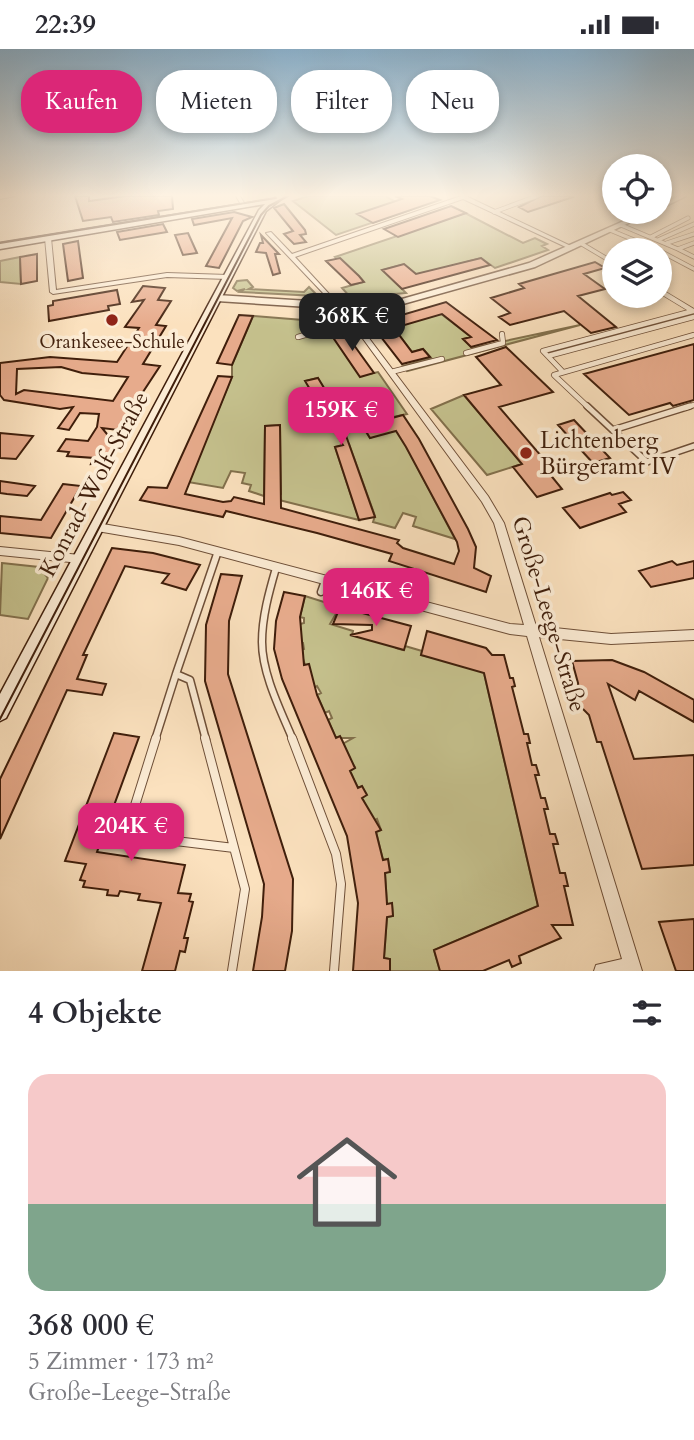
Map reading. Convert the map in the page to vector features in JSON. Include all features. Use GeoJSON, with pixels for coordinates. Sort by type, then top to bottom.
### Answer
{"type":"FeatureCollection","features":[{"type":"Feature","properties":{"kind":"main road"},"geometry":{"type":"LineString","coordinates":[[0,246],[42,239]]}},
{"type":"Feature","properties":{"kind":"main road","name":"Konrad-Wolf-Straße"},"geometry":{"type":"LineString","coordinates":[[0,712],[247,239]]}},
{"type":"Feature","properties":{"kind":"street"},"geometry":{"type":"LineString","coordinates":[[48,239],[53,292],[167,275],[228,277]]}},
{"type":"Feature","properties":{"kind":"street"},"geometry":{"type":"LineString","coordinates":[[275,239],[325,292],[328,296],[326,305]]}},
{"type":"Feature","properties":{"kind":"street"},"geometry":{"type":"LineString","coordinates":[[291,256],[340,239]]}},
{"type":"Feature","properties":{"kind":"street"},"geometry":{"type":"LineString","coordinates":[[553,239],[572,248]]}},
{"type":"Feature","properties":{"kind":"street"},"geometry":{"type":"LineString","coordinates":[[217,297],[350,307],[383,305],[425,296],[532,265],[592,239]]}},
{"type":"Feature","properties":{"kind":"street","name":"Große-Leege-Straße"},"geometry":{"type":"LineString","coordinates":[[350,307],[353,321],[492,510],[507,545],[633,968]]}},
{"type":"Feature","properties":{"kind":"street"},"geometry":{"type":"LineString","coordinates":[[97,527],[151,534],[276,568],[323,587],[484,624],[533,632],[611,639],[694,635]]}},
{"type":"Feature","properties":{"kind":"street"},"geometry":{"type":"LineString","coordinates":[[0,551],[80,559]]}},
{"type":"Feature","properties":{"kind":"street"},"geometry":{"type":"LineString","coordinates":[[602,971],[633,968]]}},
{"type":"Feature","properties":{"kind":"lane"},"geometry":{"type":"LineString","coordinates":[[678,249],[694,243]]}},
{"type":"Feature","properties":{"kind":"lane"},"geometry":{"type":"LineString","coordinates":[[582,244],[602,256]]}},
{"type":"Feature","properties":{"kind":"lane"},"geometry":{"type":"LineString","coordinates":[[672,246],[693,255]]}},
{"type":"Feature","properties":{"kind":"lane"},"geometry":{"type":"LineString","coordinates":[[672,258],[694,269]]}},
{"type":"Feature","properties":{"kind":"lane"},"geometry":{"type":"LineString","coordinates":[[672,298],[693,311]]}},
{"type":"Feature","properties":{"kind":"lane"},"geometry":{"type":"LineString","coordinates":[[563,372],[543,351],[693,311]]}},
{"type":"Feature","properties":{"kind":"lane"},"geometry":{"type":"LineString","coordinates":[[548,356],[694,317]]}},
{"type":"Feature","properties":{"kind":"lane"},"geometry":{"type":"LineString","coordinates":[[298,337],[353,321]]}},
{"type":"Feature","properties":{"kind":"lane"},"geometry":{"type":"LineString","coordinates":[[466,353],[503,342],[502,334]]}},
{"type":"Feature","properties":{"kind":"lane"},"geometry":{"type":"LineString","coordinates":[[694,335],[554,375],[648,462],[694,446]]}},
{"type":"Feature","properties":{"kind":"lane"},"geometry":{"type":"LineString","coordinates":[[391,372],[442,359]]}},
{"type":"Feature","properties":{"kind":"lane"},"geometry":{"type":"LineString","coordinates":[[612,430],[694,405]]}},
{"type":"Feature","properties":{"kind":"lane"},"geometry":{"type":"LineString","coordinates":[[218,551],[127,831],[134,836],[234,848]]}},
{"type":"Feature","properties":{"kind":"lane"},"geometry":{"type":"LineString","coordinates":[[276,568],[267,600],[262,643],[274,691],[336,854],[341,884],[334,971]]}},
{"type":"Feature","properties":{"kind":"lane"},"geometry":{"type":"LineString","coordinates":[[176,674],[190,680],[245,889],[232,971]]}},
{"type":"Feature","properties":{"kind":"shaded area"},"geometry":{"type":"Polygon","coordinates":[[[388,239],[515,239],[523,243],[537,239],[547,244],[542,246],[548,250],[495,268],[481,258],[417,275],[404,264],[383,270],[406,293],[351,298],[342,288],[363,282],[335,257],[388,239]]]}},
{"type":"Feature","properties":{"kind":"shaded area"},"geometry":{"type":"Polygon","coordinates":[[[20,257],[21,284],[0,282],[0,261],[20,257]]]}},
{"type":"Feature","properties":{"kind":"shaded area"},"geometry":{"type":"Polygon","coordinates":[[[247,280],[253,287],[249,289],[304,292],[309,287],[318,296],[240,292],[245,289],[237,291],[233,288],[237,281],[247,280]]]}},
{"type":"Feature","properties":{"kind":"shaded area"},"geometry":{"type":"Polygon","coordinates":[[[440,313],[471,337],[463,339],[472,348],[580,325],[407,371],[403,366],[431,358],[423,349],[412,352],[393,327],[440,313]]]}},
{"type":"Feature","properties":{"kind":"shaded area"},"geometry":{"type":"Polygon","coordinates":[[[253,316],[328,322],[341,329],[330,332],[360,376],[378,372],[407,414],[361,424],[370,438],[396,427],[455,539],[413,526],[416,517],[403,513],[395,528],[373,522],[375,516],[349,444],[335,447],[359,520],[275,499],[281,494],[280,425],[265,426],[264,496],[249,491],[251,485],[242,483],[245,473],[231,471],[223,488],[188,482],[232,377],[232,365],[253,316]],[[318,378],[306,381],[311,391],[305,394],[309,401],[316,399],[321,422],[328,421],[335,433],[348,429],[318,378]]]}},
{"type":"Feature","properties":{"kind":"shaded area"},"geometry":{"type":"Polygon","coordinates":[[[464,395],[522,464],[487,475],[431,409],[464,395]]]}},
{"type":"Feature","properties":{"kind":"shaded area"},"geometry":{"type":"Polygon","coordinates":[[[2,563],[39,567],[48,578],[28,619],[0,615],[2,563]]]}},
{"type":"Feature","properties":{"kind":"shaded area"},"geometry":{"type":"Polygon","coordinates":[[[305,596],[340,607],[330,624],[353,631],[352,635],[397,644],[396,648],[403,650],[405,646],[422,651],[421,655],[483,669],[538,906],[434,950],[440,971],[390,971],[390,959],[384,958],[387,917],[393,916],[392,904],[387,904],[385,873],[390,871],[388,859],[383,860],[376,832],[381,830],[377,819],[373,821],[362,798],[366,795],[362,786],[358,788],[350,771],[355,767],[339,746],[353,738],[336,738],[328,720],[332,718],[329,711],[325,713],[317,695],[321,693],[317,686],[313,688],[300,650],[304,649],[303,643],[300,643],[300,624],[304,623],[304,618],[300,617],[305,596]]]}},
{"type":"Feature","properties":{"kind":"building"},"geometry":{"type":"Polygon","coordinates":[[[177,239],[191,239],[197,253],[183,255],[177,239]]]}},
{"type":"Feature","properties":{"kind":"building"},"geometry":{"type":"Polygon","coordinates":[[[221,239],[234,239],[219,268],[206,266],[221,239]]]}},
{"type":"Feature","properties":{"kind":"building"},"geometry":{"type":"Polygon","coordinates":[[[262,239],[265,239],[279,254],[275,254],[280,273],[273,275],[266,253],[256,252],[260,243],[263,243],[262,239]]]}},
{"type":"Feature","properties":{"kind":"building"},"geometry":{"type":"Polygon","coordinates":[[[289,239],[303,239],[306,242],[294,244],[289,239]]]}},
{"type":"Feature","properties":{"kind":"building"},"geometry":{"type":"Polygon","coordinates":[[[78,241],[83,278],[68,281],[63,244],[78,241]]]}},
{"type":"Feature","properties":{"kind":"building"},"geometry":{"type":"Polygon","coordinates":[[[37,254],[37,281],[21,284],[20,257],[37,254]]]}},
{"type":"Feature","properties":{"kind":"building"},"geometry":{"type":"Polygon","coordinates":[[[340,258],[364,282],[351,285],[326,261],[340,258]]]}},
{"type":"Feature","properties":{"kind":"building"},"geometry":{"type":"Polygon","coordinates":[[[481,258],[490,265],[402,289],[382,270],[404,264],[416,274],[481,258]]]}},
{"type":"Feature","properties":{"kind":"building"},"geometry":{"type":"Polygon","coordinates":[[[595,262],[602,269],[584,274],[602,287],[602,290],[578,296],[616,327],[591,333],[564,311],[510,325],[499,317],[510,313],[491,298],[524,288],[519,284],[595,262]]]}},
{"type":"Feature","properties":{"kind":"building"},"geometry":{"type":"Polygon","coordinates":[[[143,286],[165,288],[158,300],[171,301],[156,325],[166,326],[143,364],[160,366],[118,430],[102,428],[116,445],[108,459],[110,462],[91,464],[94,458],[67,456],[69,452],[58,451],[66,439],[88,441],[97,427],[99,414],[80,413],[69,430],[58,428],[73,407],[60,409],[4,400],[0,395],[0,363],[50,357],[117,362],[139,328],[125,327],[144,300],[132,302],[143,286]],[[61,367],[17,369],[16,394],[24,390],[113,401],[128,377],[82,373],[61,367]]]}},
{"type":"Feature","properties":{"kind":"building"},"geometry":{"type":"Polygon","coordinates":[[[117,290],[120,304],[108,306],[109,310],[49,321],[48,306],[53,305],[53,301],[117,290]]]}},
{"type":"Feature","properties":{"kind":"building"},"geometry":{"type":"Polygon","coordinates":[[[446,302],[497,340],[471,347],[463,339],[471,337],[442,314],[394,328],[412,352],[423,349],[430,357],[402,364],[371,324],[446,302]]]}},
{"type":"Feature","properties":{"kind":"building"},"geometry":{"type":"Polygon","coordinates":[[[239,315],[253,316],[232,365],[217,363],[239,315]]]}},
{"type":"Feature","properties":{"kind":"building"},"geometry":{"type":"Polygon","coordinates":[[[342,329],[374,373],[360,377],[330,333],[342,329]]]}},
{"type":"Feature","properties":{"kind":"building"},"geometry":{"type":"Polygon","coordinates":[[[694,344],[694,400],[673,406],[670,403],[629,415],[584,374],[694,344]]]}},
{"type":"Feature","properties":{"kind":"building"},"geometry":{"type":"Polygon","coordinates":[[[506,347],[553,392],[499,407],[549,465],[544,467],[562,489],[537,497],[513,467],[522,464],[464,395],[501,385],[476,357],[506,347]]]}},
{"type":"Feature","properties":{"kind":"building"},"geometry":{"type":"Polygon","coordinates":[[[218,376],[232,377],[185,494],[223,502],[231,501],[234,497],[264,504],[265,426],[280,425],[281,508],[399,540],[397,543],[403,548],[454,564],[459,551],[457,542],[396,431],[370,438],[361,423],[371,420],[373,423],[403,415],[468,529],[476,547],[474,568],[491,576],[486,592],[389,561],[392,554],[317,533],[226,511],[223,517],[140,500],[148,487],[167,488],[218,376]]]}},
{"type":"Feature","properties":{"kind":"building"},"geometry":{"type":"Polygon","coordinates":[[[318,378],[349,429],[344,430],[375,517],[359,520],[335,447],[343,445],[328,421],[321,423],[305,393],[311,391],[305,381],[318,378]]]}},
{"type":"Feature","properties":{"kind":"building"},"geometry":{"type":"Polygon","coordinates":[[[574,420],[610,458],[593,463],[558,425],[574,420]]]}},
{"type":"Feature","properties":{"kind":"building"},"geometry":{"type":"Polygon","coordinates":[[[0,433],[33,436],[16,459],[0,458],[0,433]]]}},
{"type":"Feature","properties":{"kind":"building"},"geometry":{"type":"Polygon","coordinates":[[[0,481],[35,486],[27,496],[0,493],[0,481]]]}},
{"type":"Feature","properties":{"kind":"building"},"geometry":{"type":"Polygon","coordinates":[[[63,484],[81,486],[51,538],[0,533],[0,516],[41,520],[63,484]]]}},
{"type":"Feature","properties":{"kind":"building"},"geometry":{"type":"Polygon","coordinates":[[[623,492],[631,500],[619,504],[626,512],[580,528],[563,508],[610,493],[612,495],[623,492]]]}},
{"type":"Feature","properties":{"kind":"building"},"geometry":{"type":"Polygon","coordinates":[[[112,548],[153,553],[200,565],[186,590],[162,583],[169,574],[125,566],[83,655],[87,655],[77,679],[106,684],[102,695],[67,690],[0,839],[0,779],[112,548]]]}},
{"type":"Feature","properties":{"kind":"building"},"geometry":{"type":"Polygon","coordinates":[[[672,561],[677,565],[694,561],[694,578],[651,587],[639,571],[672,561]]]}},
{"type":"Feature","properties":{"kind":"building"},"geometry":{"type":"Polygon","coordinates":[[[221,574],[242,576],[229,621],[228,674],[293,879],[292,931],[285,971],[253,971],[262,917],[264,884],[205,681],[206,625],[221,574]]]}},
{"type":"Feature","properties":{"kind":"building"},"geometry":{"type":"Polygon","coordinates":[[[284,592],[305,596],[300,617],[304,665],[309,664],[317,695],[336,738],[340,736],[355,768],[350,771],[358,788],[362,786],[367,795],[362,798],[381,830],[376,832],[383,860],[388,859],[390,872],[385,873],[387,904],[392,903],[393,916],[387,917],[384,958],[390,959],[390,971],[353,971],[358,903],[347,836],[282,679],[274,649],[276,621],[284,592]]]}},
{"type":"Feature","properties":{"kind":"building"},"geometry":{"type":"Polygon","coordinates":[[[340,607],[411,626],[404,650],[350,635],[372,630],[372,625],[333,624],[340,607]]]}},
{"type":"Feature","properties":{"kind":"building"},"geometry":{"type":"Polygon","coordinates":[[[427,631],[486,648],[492,655],[504,655],[510,678],[513,678],[515,686],[512,687],[524,734],[528,734],[530,743],[527,743],[532,765],[536,765],[539,775],[535,775],[541,798],[545,798],[548,809],[544,809],[550,834],[555,834],[558,844],[553,844],[560,873],[565,873],[568,886],[564,886],[573,925],[552,925],[561,938],[519,956],[521,963],[512,967],[509,960],[483,971],[440,971],[434,950],[538,906],[484,673],[421,655],[427,631]]]}},
{"type":"Feature","properties":{"kind":"building"},"geometry":{"type":"Polygon","coordinates":[[[612,660],[644,672],[694,700],[694,722],[639,691],[635,700],[608,684],[634,759],[694,755],[694,865],[642,869],[601,742],[597,742],[589,715],[581,707],[576,691],[579,691],[578,683],[572,661],[612,660]]]}},
{"type":"Feature","properties":{"kind":"building"},"geometry":{"type":"Polygon","coordinates":[[[114,733],[139,737],[97,852],[185,865],[178,893],[191,894],[189,901],[193,902],[184,938],[188,938],[185,952],[180,951],[175,971],[142,971],[161,903],[138,900],[140,894],[120,891],[118,896],[107,895],[108,890],[83,887],[85,881],[80,880],[86,864],[65,861],[114,733]]]}},
{"type":"Feature","properties":{"kind":"building"},"geometry":{"type":"Polygon","coordinates":[[[694,919],[694,971],[676,971],[659,922],[694,919]]]}},
{"type":"Feature","properties":{"kind":"tram line"},"geometry":{"type":"LineString","coordinates":[[0,243],[24,239]]}},
{"type":"Feature","properties":{"kind":"tram line"},"geometry":{"type":"LineString","coordinates":[[0,719],[249,239]]}},
{"type":"Feature","properties":{"kind":"place","name":"Orankesee-Schule"},"geometry":{"type":"Point","coordinates":[112,320]}},
{"type":"Feature","properties":{"kind":"place","name":"Lichtenberg Bürgeramt IV"},"geometry":{"type":"Point","coordinates":[526,453]}}]}
